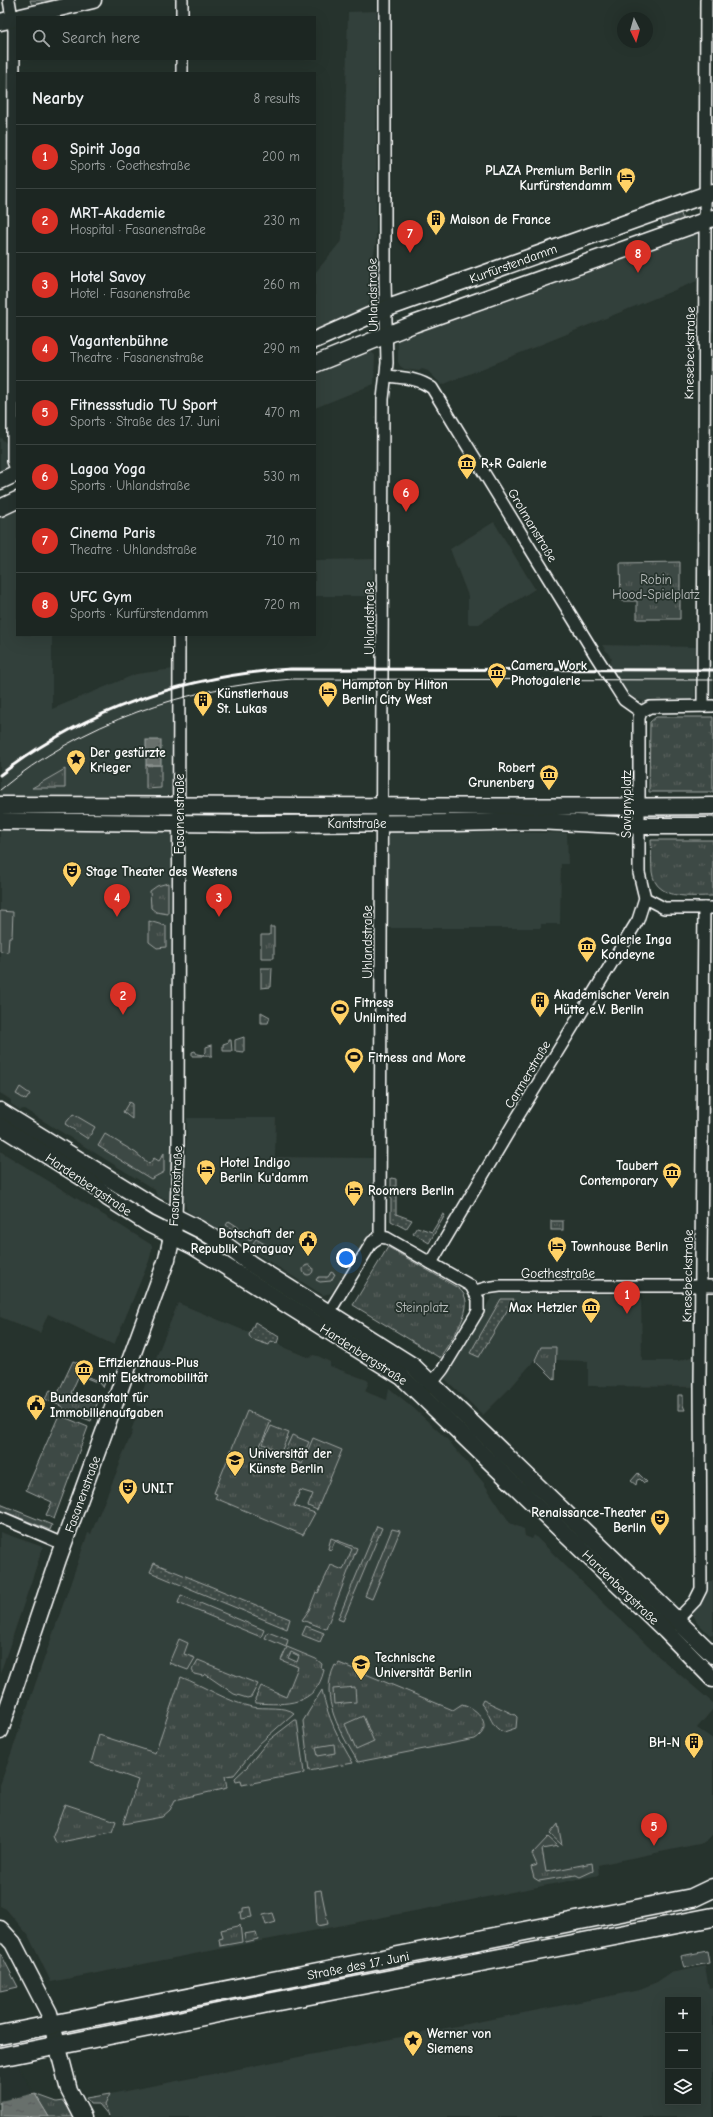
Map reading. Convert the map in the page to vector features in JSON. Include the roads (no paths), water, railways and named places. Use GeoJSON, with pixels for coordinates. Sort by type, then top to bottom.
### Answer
{"type":"FeatureCollection","features":[{"type":"Feature","properties":{"kind":"main road"},"geometry":{"type":"LineString","coordinates":[[25,16],[93,0]]}},
{"type":"Feature","properties":{"kind":"main road","name":"Kurfürstendamm"},"geometry":{"type":"LineString","coordinates":[[316,340],[385,309],[709,193]]}},
{"type":"Feature","properties":{"kind":"main road","name":"Kurfürstendamm"},"geometry":{"type":"LineString","coordinates":[[316,364],[387,334],[709,219]]}},
{"type":"Feature","properties":{"kind":"main road"},"geometry":{"type":"LineString","coordinates":[[0,481],[16,473]]}},
{"type":"Feature","properties":{"kind":"main road"},"geometry":{"type":"LineString","coordinates":[[0,508],[16,500]]}},
{"type":"Feature","properties":{"kind":"main road","name":"Kantstraße"},"geometry":{"type":"LineString","coordinates":[[0,805],[180,804],[640,807],[713,806]]}},
{"type":"Feature","properties":{"kind":"main road","name":"Kantstraße"},"geometry":{"type":"LineString","coordinates":[[0,821],[455,823],[536,820],[640,826],[713,826]]}},
{"type":"Feature","properties":{"kind":"main road","name":"Hardenbergstraße"},"geometry":{"type":"LineString","coordinates":[[0,1111],[150,1204],[227,1246],[325,1319]]}},
{"type":"Feature","properties":{"kind":"main road","name":"Hardenbergstraße"},"geometry":{"type":"LineString","coordinates":[[0,1126],[91,1183],[114,1202],[172,1236],[193,1246],[325,1319],[407,1361],[427,1389],[671,1626],[713,1679]]}},
{"type":"Feature","properties":{"kind":"main road","name":"Fasanenstraße"},"geometry":{"type":"LineString","coordinates":[[0,1731],[64,1544],[167,1258],[176,1217]]}},
{"type":"Feature","properties":{"kind":"main road","name":"Hardenbergstraße"},"geometry":{"type":"LineString","coordinates":[[671,1626],[713,1655]]}},
{"type":"Feature","properties":{"kind":"main road","name":"Straße des 17. Juni"},"geometry":{"type":"LineString","coordinates":[[0,2035],[692,1898],[713,1888]]}},
{"type":"Feature","properties":{"kind":"main road","name":"Straße des 17. Juni"},"geometry":{"type":"LineString","coordinates":[[0,2057],[713,1917]]}},
{"type":"Feature","properties":{"kind":"main road"},"geometry":{"type":"LineString","coordinates":[[0,1929],[13,1943],[54,2024],[69,2090],[83,2117]]}},
{"type":"Feature","properties":{"kind":"street"},"geometry":{"type":"LineString","coordinates":[[9,0],[14,30],[13,461],[16,470]]}},
{"type":"Feature","properties":{"kind":"street"},"geometry":{"type":"LineString","coordinates":[[182,0],[182,16]]}},
{"type":"Feature","properties":{"kind":"street","name":"Uhlandstraße"},"geometry":{"type":"LineString","coordinates":[[380,1237],[383,399],[387,376],[387,334],[385,309],[385,0]]}},
{"type":"Feature","properties":{"kind":"street","name":"Knesebeckstraße"},"geometry":{"type":"LineString","coordinates":[[706,0],[709,193],[708,706]]}},
{"type":"Feature","properties":{"kind":"street"},"geometry":{"type":"LineString","coordinates":[[182,60],[182,72]]}},
{"type":"Feature","properties":{"kind":"street","name":"Grolmanstraße"},"geometry":{"type":"LineString","coordinates":[[387,376],[416,379],[424,382],[432,388],[624,700],[641,712]]}},
{"type":"Feature","properties":{"kind":"street","name":"Fasanenstraße"},"geometry":{"type":"LineString","coordinates":[[176,1217],[178,1147],[180,822],[179,636]]}},
{"type":"Feature","properties":{"kind":"street"},"geometry":{"type":"LineString","coordinates":[[641,712],[650,707],[708,706]]}},
{"type":"Feature","properties":{"kind":"street","name":"Savignyplatz"},"geometry":{"type":"LineString","coordinates":[[641,712],[639,718],[639,873],[645,898]]}},
{"type":"Feature","properties":{"kind":"street"},"geometry":{"type":"LineString","coordinates":[[645,898],[664,908],[709,908]]}},
{"type":"Feature","properties":{"kind":"street","name":"Carmerstraße"},"geometry":{"type":"LineString","coordinates":[[431,1264],[515,1121],[638,920],[645,898]]}},
{"type":"Feature","properties":{"kind":"street","name":"Knesebeckstraße"},"geometry":{"type":"LineString","coordinates":[[671,1626],[695,1601],[701,1589],[701,1286],[709,908]]}},
{"type":"Feature","properties":{"kind":"street"},"geometry":{"type":"LineString","coordinates":[[325,1319],[372,1242],[380,1237],[387,1238],[470,1286],[475,1291],[478,1299],[478,1311],[443,1369],[427,1389]]}},
{"type":"Feature","properties":{"kind":"street","name":"Goethestraße"},"geometry":{"type":"LineString","coordinates":[[475,1291],[500,1286],[713,1286]]}},
{"type":"Feature","properties":{"kind":"street"},"geometry":{"type":"LineString","coordinates":[[0,1517],[64,1544]]}},
{"type":"Feature","properties":{"kind":"water"},"geometry":{"type":"Polygon","coordinates":[[[146,740],[161,740],[161,765],[146,765],[146,740]]]}},
{"type":"Feature","properties":{"kind":"water"},"geometry":{"type":"Polygon","coordinates":[[[0,2032],[31,2095],[35,2094],[49,2117],[0,2116],[0,2032]]]}},
{"type":"Feature","properties":{"kind":"tram line"},"geometry":{"type":"LineString","coordinates":[[0,790],[32,766],[65,745],[100,727],[137,712],[175,700],[213,690],[252,683],[292,679],[713,680]]}},
{"type":"Feature","properties":{"kind":"railway"},"geometry":{"type":"LineString","coordinates":[[0,775],[32,752],[101,714],[175,688],[213,679],[252,673],[291,669],[713,670]]}},
{"type":"Feature","properties":{"kind":"place","name":"PLAZA Premium Berlin Kurfürstendamm"},"geometry":{"type":"Point","coordinates":[626,194]}},
{"type":"Feature","properties":{"kind":"place","name":"Maison de France"},"geometry":{"type":"Point","coordinates":[436,236]}},
{"type":"Feature","properties":{"kind":"place","name":"Cinema Paris"},"geometry":{"type":"Point","coordinates":[410,253]}},
{"type":"Feature","properties":{"kind":"place","name":"UFC Gym"},"geometry":{"type":"Point","coordinates":[638,273]}},
{"type":"Feature","properties":{"kind":"place","name":"R+R Galerie"},"geometry":{"type":"Point","coordinates":[467,480]}},
{"type":"Feature","properties":{"kind":"place","name":"Lagoa Yoga"},"geometry":{"type":"Point","coordinates":[406,512]}},
{"type":"Feature","properties":{"kind":"place","name":"Camera Work Photogalerie"},"geometry":{"type":"Point","coordinates":[497,689]}},
{"type":"Feature","properties":{"kind":"place","name":"Hampton by Hilton Berlin City West"},"geometry":{"type":"Point","coordinates":[328,708]}},
{"type":"Feature","properties":{"kind":"place","name":"Künstlerhaus St. Lukas"},"geometry":{"type":"Point","coordinates":[203,717]}},
{"type":"Feature","properties":{"kind":"place","name":"Der gestürzte Krieger"},"geometry":{"type":"Point","coordinates":[76,776]}},
{"type":"Feature","properties":{"kind":"place","name":"Robert Grunenberg"},"geometry":{"type":"Point","coordinates":[549,791]}},
{"type":"Feature","properties":{"kind":"place","name":"Stage Theater des Westens"},"geometry":{"type":"Point","coordinates":[72,888]}},
{"type":"Feature","properties":{"kind":"place","name":"Vagantenbühne"},"geometry":{"type":"Point","coordinates":[117,917]}},
{"type":"Feature","properties":{"kind":"place","name":"Hotel Savoy"},"geometry":{"type":"Point","coordinates":[219,917]}},
{"type":"Feature","properties":{"kind":"place","name":"Galerie Inga Kondeyne"},"geometry":{"type":"Point","coordinates":[587,963]}},
{"type":"Feature","properties":{"kind":"place","name":"MRT-Akademie"},"geometry":{"type":"Point","coordinates":[123,1015]}},
{"type":"Feature","properties":{"kind":"place","name":"Akademischer Verein Hütte e.V. Berlin"},"geometry":{"type":"Point","coordinates":[540,1018]}},
{"type":"Feature","properties":{"kind":"place","name":"Fitness Unlimited"},"geometry":{"type":"Point","coordinates":[340,1026]}},
{"type":"Feature","properties":{"kind":"place","name":"Fitness and More"},"geometry":{"type":"Point","coordinates":[354,1074]}},
{"type":"Feature","properties":{"kind":"place","name":"Hotel Indigo Berlin Ku'damm"},"geometry":{"type":"Point","coordinates":[206,1186]}},
{"type":"Feature","properties":{"kind":"place","name":"Taubert Contemporary"},"geometry":{"type":"Point","coordinates":[672,1189]}},
{"type":"Feature","properties":{"kind":"place","name":"Roomers Berlin"},"geometry":{"type":"Point","coordinates":[354,1207]}},
{"type":"Feature","properties":{"kind":"place","name":"Botschaft der Republik Paraguay"},"geometry":{"type":"Point","coordinates":[308,1257]}},
{"type":"Feature","properties":{"kind":"place","name":"Townhouse Berlin"},"geometry":{"type":"Point","coordinates":[557,1263]}},
{"type":"Feature","properties":{"kind":"place","name":"Spirit Joga"},"geometry":{"type":"Point","coordinates":[627,1314]}},
{"type":"Feature","properties":{"kind":"place","name":"Max Hetzler"},"geometry":{"type":"Point","coordinates":[591,1324]}},
{"type":"Feature","properties":{"kind":"place","name":"Effizienzhaus-Plus mit Elektromobilität"},"geometry":{"type":"Point","coordinates":[84,1386]}},
{"type":"Feature","properties":{"kind":"place","name":"Bundesanstalt für Immobilienaufgaben"},"geometry":{"type":"Point","coordinates":[36,1421]}},
{"type":"Feature","properties":{"kind":"place","name":"Universität der Künste Berlin"},"geometry":{"type":"Point","coordinates":[235,1477]}},
{"type":"Feature","properties":{"kind":"place","name":"UNI.T"},"geometry":{"type":"Point","coordinates":[128,1505]}},
{"type":"Feature","properties":{"kind":"place","name":"Renaissance-Theater Berlin"},"geometry":{"type":"Point","coordinates":[660,1536]}},
{"type":"Feature","properties":{"kind":"place","name":"Technische Universität Berlin"},"geometry":{"type":"Point","coordinates":[361,1681]}},
{"type":"Feature","properties":{"kind":"place","name":"BH-N"},"geometry":{"type":"Point","coordinates":[694,1759]}},
{"type":"Feature","properties":{"kind":"place","name":"Fitnessstudio TU Sport"},"geometry":{"type":"Point","coordinates":[654,1846]}},
{"type":"Feature","properties":{"kind":"place","name":"Werner von Siemens"},"geometry":{"type":"Point","coordinates":[413,2057]}},
{"type":"Feature","properties":{"kind":"park label","name":"Robin Hood-Spielplatz"},"geometry":{"type":"Point","coordinates":[656,586]}},
{"type":"Feature","properties":{"kind":"park label","name":"Steinplatz"},"geometry":{"type":"Point","coordinates":[422,1307]}}]}
